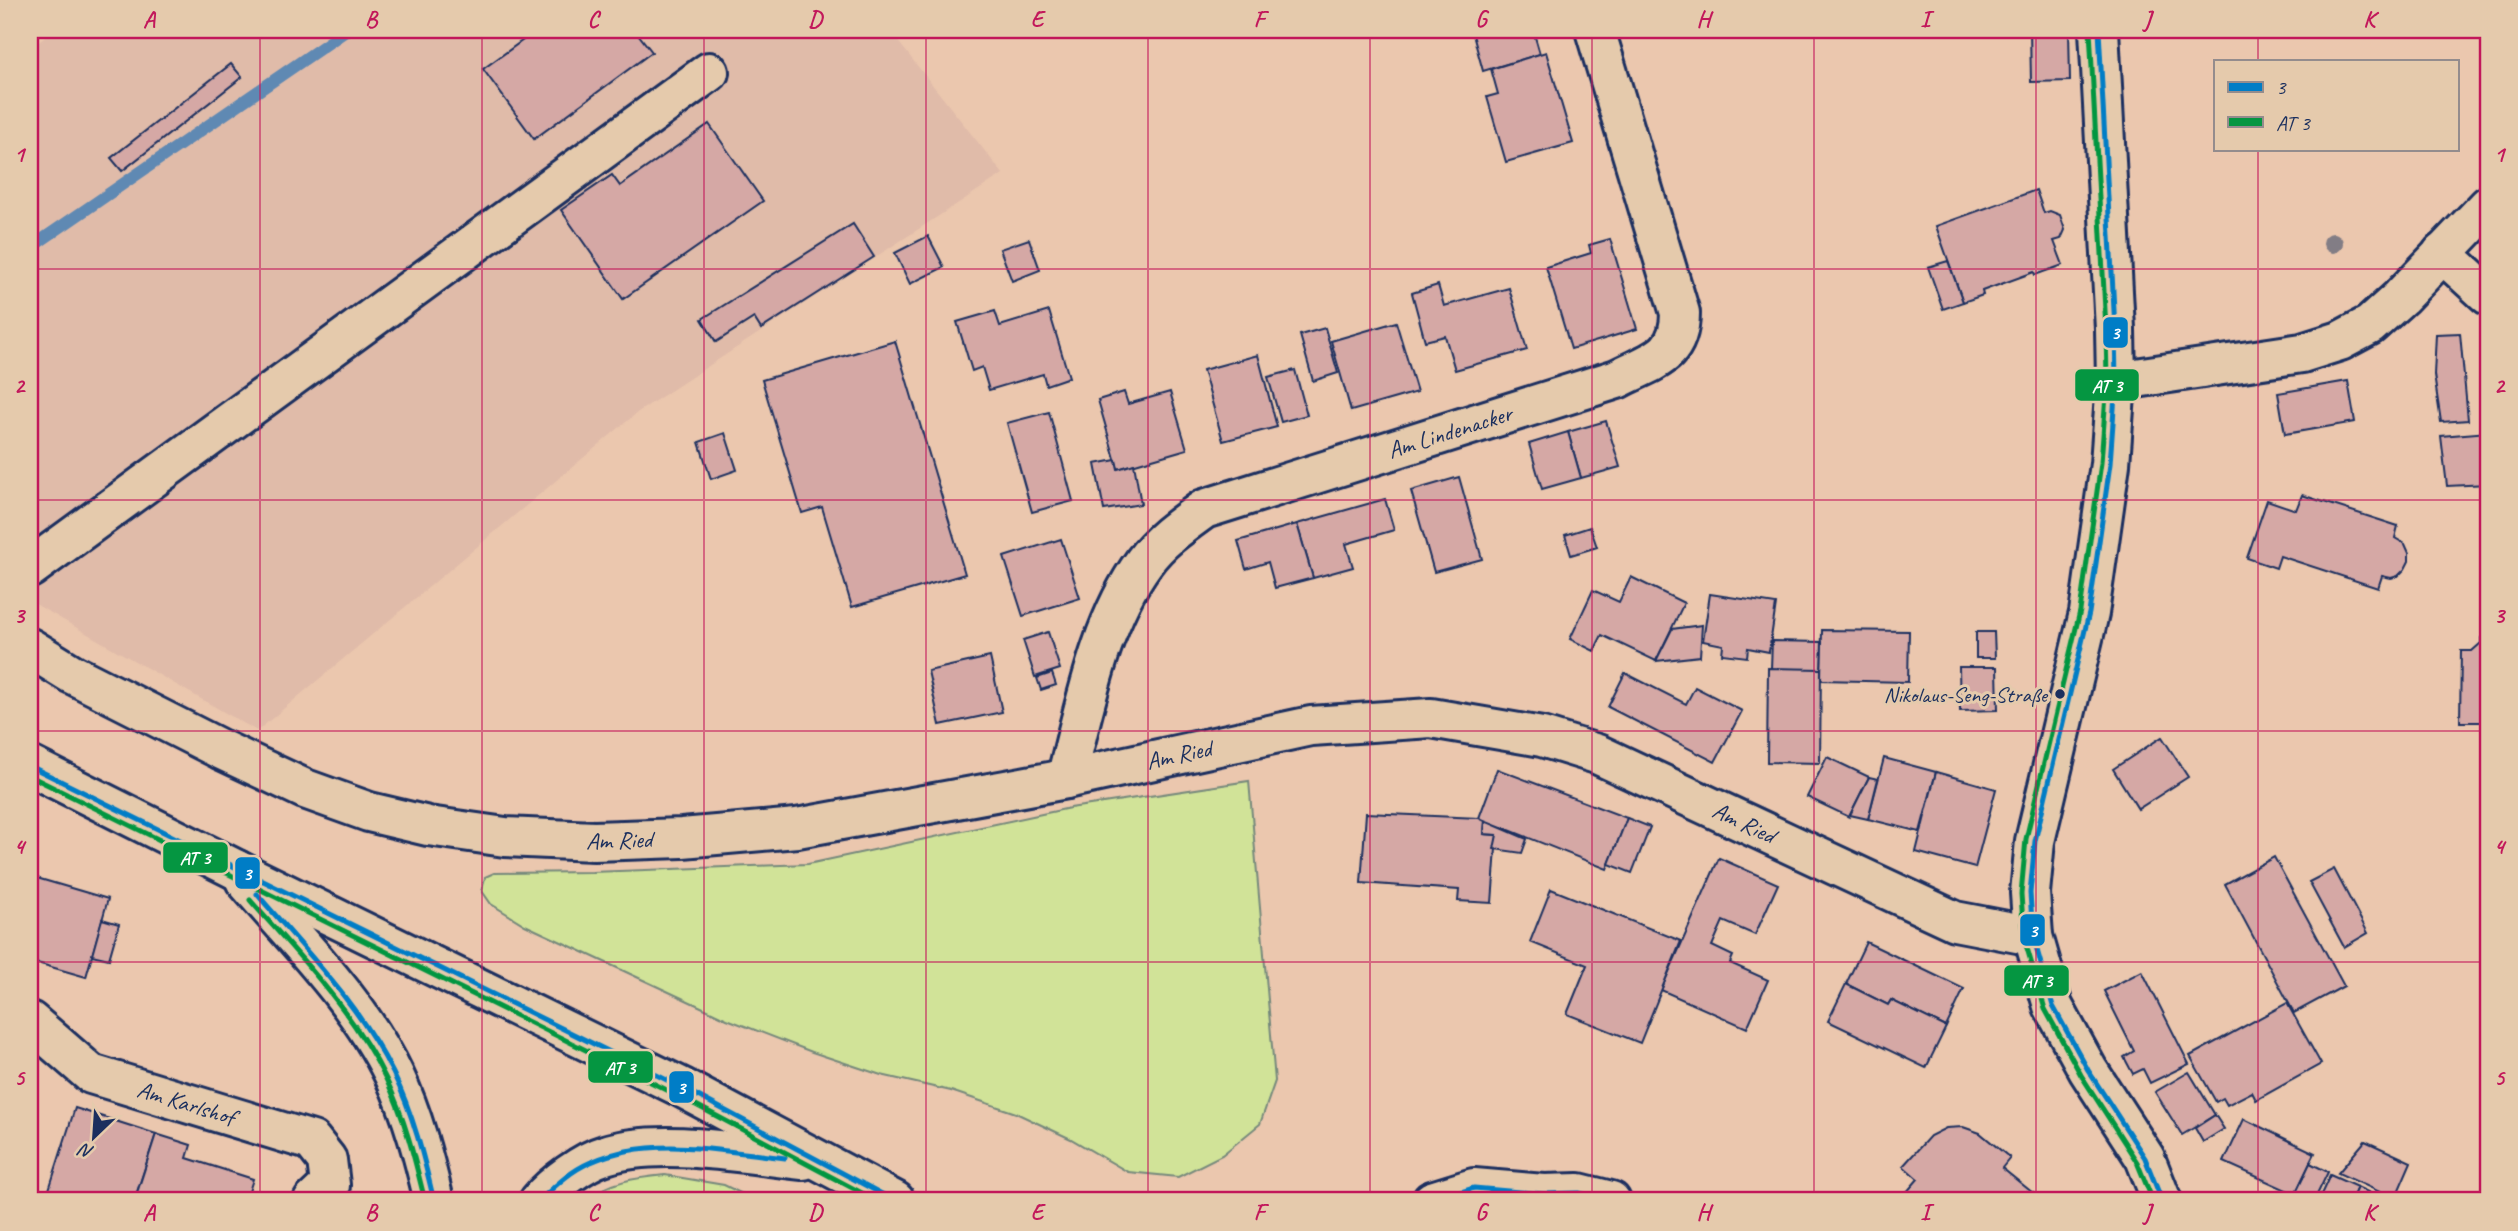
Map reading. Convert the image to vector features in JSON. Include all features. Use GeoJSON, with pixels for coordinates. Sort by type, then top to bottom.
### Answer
{"type":"FeatureCollection","features":[{"type":"Feature","properties":{"kind":"main road","name":"Am Lindenacker"},"geometry":{"type":"LineString","coordinates":[[1066,779],[1096,669],[1124,596],[1144,562],[1171,533],[1204,509],[1617,379],[1673,348],[1678,336],[1680,313],[1595,30]]}},
{"type":"Feature","properties":{"kind":"main road"},"geometry":{"type":"LineString","coordinates":[[2099,30],[2113,263],[2116,381],[2110,464],[2089,613],[2035,841],[2030,893],[2033,936],[2053,1006],[2088,1070],[2145,1158],[2162,1201]]}},
{"type":"Feature","properties":{"kind":"main road"},"geometry":{"type":"LineString","coordinates":[[30,568],[709,72]]}},
{"type":"Feature","properties":{"kind":"main road"},"geometry":{"type":"LineString","coordinates":[[2116,381],[2302,353],[2340,341],[2370,325],[2488,206]]}},
{"type":"Feature","properties":{"kind":"main road"},"geometry":{"type":"LineString","coordinates":[[2442,253],[2488,295]]}},
{"type":"Feature","properties":{"kind":"main road","name":"Am Ried"},"geometry":{"type":"LineString","coordinates":[[30,648],[84,680],[305,789],[369,812],[428,825],[505,837],[594,841],[682,838],[797,828],[1066,779],[1311,726],[1431,718],[1542,737],[1597,754],[1955,921],[2033,936]]}},
{"type":"Feature","properties":{"kind":"main road"},"geometry":{"type":"LineString","coordinates":[[30,766],[506,1000],[895,1201]]}},
{"type":"Feature","properties":{"kind":"main road"},"geometry":{"type":"LineString","coordinates":[[237,870],[363,1022],[393,1072],[412,1118],[434,1201]]}},
{"type":"Feature","properties":{"kind":"main road","name":"Am Karlshof"},"geometry":{"type":"LineString","coordinates":[[30,1021],[91,1074],[312,1141],[327,1160],[322,1193]]}},
{"type":"Feature","properties":{"kind":"main road"},"geometry":{"type":"LineString","coordinates":[[539,1201],[569,1175],[603,1155],[644,1147],[697,1149],[824,1162]]}},
{"type":"Feature","properties":{"kind":"main road"},"geometry":{"type":"LineString","coordinates":[[1432,1201],[1474,1188],[1538,1197],[1579,1193],[1611,1201]]}},
{"type":"Feature","properties":{"kind":"shaded area"},"geometry":{"type":"Polygon","coordinates":[[[54,30],[889,30],[1003,174],[638,412],[257,731],[30,601],[30,49],[54,30]]]}},
{"type":"Feature","properties":{"kind":"green space"},"geometry":{"type":"Polygon","coordinates":[[[1249,781],[1275,1081],[1260,1124],[1222,1155],[1178,1177],[1128,1172],[1071,1139],[1016,1113],[951,1091],[881,1075],[727,1019],[525,925],[491,904],[482,891],[485,877],[494,873],[808,864],[1070,808],[1249,781]]]}},
{"type":"Feature","properties":{"kind":"green space"},"geometry":{"type":"Polygon","coordinates":[[[665,1175],[724,1185],[757,1201],[585,1201],[613,1185],[633,1179],[665,1175]]]}},
{"type":"Feature","properties":{"kind":"building"},"geometry":{"type":"Polygon","coordinates":[[[537,30],[635,30],[652,52],[534,139],[483,69],[537,30]]]}},
{"type":"Feature","properties":{"kind":"building"},"geometry":{"type":"Polygon","coordinates":[[[1461,30],[1533,30],[1540,54],[1483,71],[1472,31],[1462,34],[1461,30]]]}},
{"type":"Feature","properties":{"kind":"building"},"geometry":{"type":"Polygon","coordinates":[[[2030,30],[2069,30],[2070,81],[2031,82],[2030,30]]]}},
{"type":"Feature","properties":{"kind":"building"},"geometry":{"type":"Polygon","coordinates":[[[1546,52],[1573,143],[1506,162],[1487,97],[1498,94],[1491,69],[1546,52]]]}},
{"type":"Feature","properties":{"kind":"building"},"geometry":{"type":"Polygon","coordinates":[[[231,64],[242,77],[122,171],[111,158],[231,64]]]}},
{"type":"Feature","properties":{"kind":"building"},"geometry":{"type":"Polygon","coordinates":[[[709,124],[763,201],[623,299],[561,210],[612,175],[620,186],[709,124]]]}},
{"type":"Feature","properties":{"kind":"building"},"geometry":{"type":"Polygon","coordinates":[[[2036,190],[2044,213],[2050,211],[2060,215],[2065,230],[2061,239],[2054,241],[2063,265],[2035,275],[2034,272],[1982,291],[1983,295],[1963,302],[1936,226],[2036,190]]]}},
{"type":"Feature","properties":{"kind":"building"},"geometry":{"type":"Polygon","coordinates":[[[853,224],[874,257],[761,329],[754,318],[716,342],[702,319],[853,224]]]}},
{"type":"Feature","properties":{"kind":"building"},"geometry":{"type":"Polygon","coordinates":[[[928,236],[944,267],[910,284],[895,253],[928,236]]]}},
{"type":"Feature","properties":{"kind":"building"},"geometry":{"type":"Polygon","coordinates":[[[1029,239],[1040,270],[1012,281],[1000,249],[1029,239]]]}},
{"type":"Feature","properties":{"kind":"building"},"geometry":{"type":"Polygon","coordinates":[[[1610,239],[1637,329],[1571,349],[1546,267],[1591,253],[1589,245],[1610,239]]]}},
{"type":"Feature","properties":{"kind":"building"},"geometry":{"type":"Polygon","coordinates":[[[1948,261],[1963,302],[1943,309],[1928,267],[1948,261]]]}},
{"type":"Feature","properties":{"kind":"building"},"geometry":{"type":"Polygon","coordinates":[[[1438,285],[1444,306],[1509,288],[1527,350],[1455,370],[1445,336],[1425,341],[1412,293],[1438,285]]]}},
{"type":"Feature","properties":{"kind":"building"},"geometry":{"type":"Polygon","coordinates":[[[995,311],[1000,326],[1049,311],[1069,377],[1046,385],[1043,374],[989,390],[982,367],[972,371],[957,322],[995,311]]]}},
{"type":"Feature","properties":{"kind":"building"},"geometry":{"type":"Polygon","coordinates":[[[1396,322],[1417,392],[1351,411],[1331,341],[1396,322]]]}},
{"type":"Feature","properties":{"kind":"building"},"geometry":{"type":"Polygon","coordinates":[[[1325,328],[1338,373],[1313,381],[1300,335],[1325,328]]]}},
{"type":"Feature","properties":{"kind":"building"},"geometry":{"type":"Polygon","coordinates":[[[2460,333],[2468,420],[2441,422],[2434,375],[2436,334],[2460,333]]]}},
{"type":"Feature","properties":{"kind":"building"},"geometry":{"type":"Polygon","coordinates":[[[895,341],[965,574],[852,607],[822,507],[802,513],[762,380],[895,341]]]}},
{"type":"Feature","properties":{"kind":"building"},"geometry":{"type":"Polygon","coordinates":[[[1258,355],[1277,427],[1223,441],[1203,370],[1258,355]]]}},
{"type":"Feature","properties":{"kind":"building"},"geometry":{"type":"Polygon","coordinates":[[[1295,370],[1307,415],[1281,422],[1268,377],[1295,370]]]}},
{"type":"Feature","properties":{"kind":"building"},"geometry":{"type":"Polygon","coordinates":[[[2348,381],[2355,422],[2285,434],[2278,393],[2348,381]]]}},
{"type":"Feature","properties":{"kind":"building"},"geometry":{"type":"Polygon","coordinates":[[[1124,392],[1128,404],[1170,392],[1187,449],[1118,469],[1098,400],[1124,392]]]}},
{"type":"Feature","properties":{"kind":"building"},"geometry":{"type":"Polygon","coordinates":[[[1049,412],[1073,501],[1032,512],[1007,423],[1049,412]]]}},
{"type":"Feature","properties":{"kind":"building"},"geometry":{"type":"Polygon","coordinates":[[[1606,421],[1620,467],[1581,478],[1568,432],[1606,421]]]}},
{"type":"Feature","properties":{"kind":"building"},"geometry":{"type":"Polygon","coordinates":[[[1568,432],[1581,478],[1542,489],[1529,444],[1568,432]]]}},
{"type":"Feature","properties":{"kind":"building"},"geometry":{"type":"Polygon","coordinates":[[[2488,432],[2488,484],[2447,486],[2441,436],[2488,432]]]}},
{"type":"Feature","properties":{"kind":"building"},"geometry":{"type":"Polygon","coordinates":[[[725,433],[737,470],[711,479],[699,442],[725,433]]]}},
{"type":"Feature","properties":{"kind":"building"},"geometry":{"type":"Polygon","coordinates":[[[1116,460],[1118,469],[1134,464],[1141,504],[1104,510],[1095,464],[1116,460]]]}},
{"type":"Feature","properties":{"kind":"building"},"geometry":{"type":"Polygon","coordinates":[[[1459,477],[1482,559],[1434,572],[1411,491],[1459,477]]]}},
{"type":"Feature","properties":{"kind":"building"},"geometry":{"type":"Polygon","coordinates":[[[2302,495],[2398,526],[2395,538],[2405,544],[2409,553],[2405,569],[2398,576],[2382,576],[2378,588],[2280,556],[2276,568],[2247,558],[2267,500],[2296,510],[2302,495]]]}},
{"type":"Feature","properties":{"kind":"building"},"geometry":{"type":"Polygon","coordinates":[[[1385,499],[1394,530],[1346,544],[1353,567],[1313,578],[1297,524],[1385,499]]]}},
{"type":"Feature","properties":{"kind":"building"},"geometry":{"type":"Polygon","coordinates":[[[1297,524],[1313,578],[1275,588],[1268,562],[1246,569],[1238,541],[1297,524]]]}},
{"type":"Feature","properties":{"kind":"building"},"geometry":{"type":"Polygon","coordinates":[[[1590,527],[1597,547],[1571,555],[1565,535],[1590,527]]]}},
{"type":"Feature","properties":{"kind":"building"},"geometry":{"type":"Polygon","coordinates":[[[1061,539],[1080,598],[1023,616],[1004,557],[1061,539]]]}},
{"type":"Feature","properties":{"kind":"building"},"geometry":{"type":"Polygon","coordinates":[[[1631,577],[1684,603],[1656,661],[1602,635],[1594,651],[1570,639],[1593,590],[1619,602],[1631,577]]]}},
{"type":"Feature","properties":{"kind":"building"},"geometry":{"type":"Polygon","coordinates":[[[1710,594],[1776,604],[1769,652],[1748,648],[1747,657],[1722,654],[1723,645],[1703,641],[1710,594]]]}},
{"type":"Feature","properties":{"kind":"building"},"geometry":{"type":"Polygon","coordinates":[[[1702,625],[1700,656],[1656,661],[1672,629],[1702,625]]]}},
{"type":"Feature","properties":{"kind":"building"},"geometry":{"type":"Polygon","coordinates":[[[1822,630],[1909,631],[1908,682],[1821,680],[1822,630]]]}},
{"type":"Feature","properties":{"kind":"building"},"geometry":{"type":"Polygon","coordinates":[[[1048,632],[1060,669],[1035,677],[1023,640],[1048,632]]]}},
{"type":"Feature","properties":{"kind":"building"},"geometry":{"type":"Polygon","coordinates":[[[1976,632],[1994,632],[1995,658],[1976,658],[1976,632]]]}},
{"type":"Feature","properties":{"kind":"building"},"geometry":{"type":"Polygon","coordinates":[[[2481,638],[2488,638],[2488,722],[2460,722],[2461,651],[2472,651],[2481,643],[2481,638]]]}},
{"type":"Feature","properties":{"kind":"building"},"geometry":{"type":"Polygon","coordinates":[[[1772,641],[1822,642],[1821,669],[1771,669],[1772,641]]]}},
{"type":"Feature","properties":{"kind":"building"},"geometry":{"type":"Polygon","coordinates":[[[990,657],[1002,712],[940,725],[928,671],[990,657]]]}},
{"type":"Feature","properties":{"kind":"building"},"geometry":{"type":"Polygon","coordinates":[[[1959,667],[1997,667],[1998,710],[1960,711],[1959,667]]]}},
{"type":"Feature","properties":{"kind":"building"},"geometry":{"type":"Polygon","coordinates":[[[1768,668],[1821,669],[1820,763],[1767,762],[1768,668]]]}},
{"type":"Feature","properties":{"kind":"building"},"geometry":{"type":"Polygon","coordinates":[[[1052,673],[1056,685],[1041,690],[1037,678],[1052,673]]]}},
{"type":"Feature","properties":{"kind":"building"},"geometry":{"type":"Polygon","coordinates":[[[1625,673],[1686,704],[1695,687],[1742,711],[1715,762],[1608,707],[1625,673]]]}},
{"type":"Feature","properties":{"kind":"building"},"geometry":{"type":"Polygon","coordinates":[[[2162,737],[2188,777],[2138,809],[2113,769],[2162,737]]]}},
{"type":"Feature","properties":{"kind":"building"},"geometry":{"type":"Polygon","coordinates":[[[1827,757],[1869,777],[1849,817],[1807,797],[1827,757]]]}},
{"type":"Feature","properties":{"kind":"building"},"geometry":{"type":"Polygon","coordinates":[[[1884,758],[1936,772],[1920,832],[1868,819],[1884,758]]]}},
{"type":"Feature","properties":{"kind":"building"},"geometry":{"type":"Polygon","coordinates":[[[1497,769],[1627,818],[1607,869],[1479,818],[1497,769]]]}},
{"type":"Feature","properties":{"kind":"building"},"geometry":{"type":"Polygon","coordinates":[[[1936,772],[1996,789],[1975,868],[1916,852],[1936,772]]]}},
{"type":"Feature","properties":{"kind":"building"},"geometry":{"type":"Polygon","coordinates":[[[1869,777],[1878,779],[1868,819],[1850,815],[1869,777]]]}},
{"type":"Feature","properties":{"kind":"building"},"geometry":{"type":"Polygon","coordinates":[[[1366,813],[1479,818],[1485,821],[1484,834],[1497,835],[1492,903],[1458,901],[1459,890],[1361,883],[1366,813]]]}},
{"type":"Feature","properties":{"kind":"building"},"geometry":{"type":"Polygon","coordinates":[[[1627,818],[1650,827],[1632,873],[1609,864],[1627,818]]]}},
{"type":"Feature","properties":{"kind":"building"},"geometry":{"type":"Polygon","coordinates":[[[1485,821],[1527,839],[1522,853],[1494,849],[1497,835],[1484,834],[1485,821]]]}},
{"type":"Feature","properties":{"kind":"building"},"geometry":{"type":"Polygon","coordinates":[[[2274,857],[2344,986],[2294,1013],[2225,884],[2274,857]]]}},
{"type":"Feature","properties":{"kind":"building"},"geometry":{"type":"Polygon","coordinates":[[[1719,858],[1778,884],[1755,935],[1723,921],[1712,946],[1733,956],[1730,963],[1768,980],[1747,1028],[1661,990],[1719,858]]]}},
{"type":"Feature","properties":{"kind":"building"},"geometry":{"type":"Polygon","coordinates":[[[2334,869],[2368,933],[2344,947],[2309,882],[2334,869]]]}},
{"type":"Feature","properties":{"kind":"building"},"geometry":{"type":"Polygon","coordinates":[[[30,876],[108,899],[86,977],[30,961],[30,876]]]}},
{"type":"Feature","properties":{"kind":"building"},"geometry":{"type":"Polygon","coordinates":[[[1551,889],[1681,941],[1640,1043],[1567,1014],[1587,965],[1530,942],[1551,889]]]}},
{"type":"Feature","properties":{"kind":"building"},"geometry":{"type":"Polygon","coordinates":[[[102,919],[119,924],[109,959],[92,955],[102,919]]]}},
{"type":"Feature","properties":{"kind":"building"},"geometry":{"type":"Polygon","coordinates":[[[1866,942],[1964,989],[1946,1027],[1891,1000],[1888,1005],[1846,984],[1866,942]]]}},
{"type":"Feature","properties":{"kind":"building"},"geometry":{"type":"Polygon","coordinates":[[[2142,971],[2189,1064],[2150,1083],[2143,1069],[2133,1074],[2124,1057],[2134,1051],[2104,991],[2142,971]]]}},
{"type":"Feature","properties":{"kind":"building"},"geometry":{"type":"Polygon","coordinates":[[[1846,984],[1888,1005],[1891,1000],[1946,1027],[1926,1068],[1828,1021],[1846,984]]]}},
{"type":"Feature","properties":{"kind":"building"},"geometry":{"type":"Polygon","coordinates":[[[2287,1003],[2321,1064],[2256,1100],[2252,1092],[2227,1105],[2223,1098],[2216,1102],[2190,1056],[2287,1003]]]}},
{"type":"Feature","properties":{"kind":"building"},"geometry":{"type":"Polygon","coordinates":[[[2189,1072],[2215,1115],[2182,1135],[2155,1092],[2189,1072]]]}},
{"type":"Feature","properties":{"kind":"building"},"geometry":{"type":"Polygon","coordinates":[[[75,1108],[156,1134],[134,1201],[64,1201],[47,1196],[75,1108]]]}},
{"type":"Feature","properties":{"kind":"building"},"geometry":{"type":"Polygon","coordinates":[[[2215,1115],[2224,1129],[2203,1142],[2195,1128],[2215,1115]]]}},
{"type":"Feature","properties":{"kind":"building"},"geometry":{"type":"Polygon","coordinates":[[[2244,1119],[2315,1153],[2295,1194],[2224,1162],[2244,1119]]]}},
{"type":"Feature","properties":{"kind":"building"},"geometry":{"type":"Polygon","coordinates":[[[1963,1127],[1980,1133],[2010,1158],[2002,1168],[2043,1201],[1899,1201],[1918,1179],[1903,1166],[1930,1136],[1946,1128],[1963,1127]]]}},
{"type":"Feature","properties":{"kind":"building"},"geometry":{"type":"Polygon","coordinates":[[[156,1134],[191,1145],[187,1158],[253,1179],[246,1201],[153,1201],[136,1196],[156,1134]]]}},
{"type":"Feature","properties":{"kind":"building"},"geometry":{"type":"Polygon","coordinates":[[[2365,1141],[2411,1162],[2395,1199],[2338,1173],[2365,1141]]]}},
{"type":"Feature","properties":{"kind":"building"},"geometry":{"type":"Polygon","coordinates":[[[2310,1163],[2328,1172],[2314,1201],[2297,1201],[2293,1199],[2310,1163]]]}},
{"type":"Feature","properties":{"kind":"building"},"geometry":{"type":"Polygon","coordinates":[[[2330,1175],[2357,1187],[2351,1201],[2318,1201],[2330,1175]]]}},
{"type":"Feature","properties":{"kind":"building"},"geometry":{"type":"Polygon","coordinates":[[[2357,1187],[2387,1201],[2351,1201],[2357,1187]]]}},
{"type":"Feature","properties":{"kind":"waterway"},"geometry":{"type":"LineString","coordinates":[[30,248],[347,30]]}},
{"type":"Feature","properties":{"kind":"transit line"},"geometry":{"type":"LineString","coordinates":[[2090,30],[2106,329],[2107,381],[2101,463],[2080,611],[2026,839],[2021,894],[2024,938],[2045,1009],[2081,1075],[2137,1162],[2153,1201]]}},
{"type":"Feature","properties":{"kind":"transit line","name":"3"},"geometry":{"type":"LineString","coordinates":[[2099,30],[2115,329],[2116,381],[2110,464],[2089,613],[2035,841],[2030,893],[2033,936],[2053,1006],[2088,1070],[2145,1158],[2162,1201]]}},
{"type":"Feature","properties":{"kind":"transit line","name":"3"},"geometry":{"type":"LineString","coordinates":[[30,766],[681,1087],[895,1201]]}},
{"type":"Feature","properties":{"kind":"transit line"},"geometry":{"type":"LineString","coordinates":[[30,776],[677,1095],[877,1201]]}},
{"type":"Feature","properties":{"kind":"transit line","name":"3"},"geometry":{"type":"LineString","coordinates":[[257,894],[331,980],[380,1048],[412,1120],[434,1201]]}},
{"type":"Feature","properties":{"kind":"transit line"},"geometry":{"type":"LineString","coordinates":[[250,900],[324,985],[373,1054],[399,1109],[425,1201]]}},
{"type":"Feature","properties":{"kind":"transit line","name":"3"},"geometry":{"type":"LineString","coordinates":[[539,1201],[563,1179],[583,1166],[614,1154],[637,1149],[687,1147],[785,1158]]}},
{"type":"Feature","properties":{"kind":"transit line","name":"3"},"geometry":{"type":"LineString","coordinates":[[1432,1201],[1474,1188],[1544,1194],[1579,1193],[1611,1201]]}},
{"type":"Feature","properties":{"kind":"transit line"},"geometry":{"type":"LineString","coordinates":[[1461,1201],[1475,1197],[1526,1201]]}},
{"type":"Feature","properties":{"kind":"place","name":"Nikolaus-Seng-Straße"},"geometry":{"type":"Point","coordinates":[2060,694]}}]}
